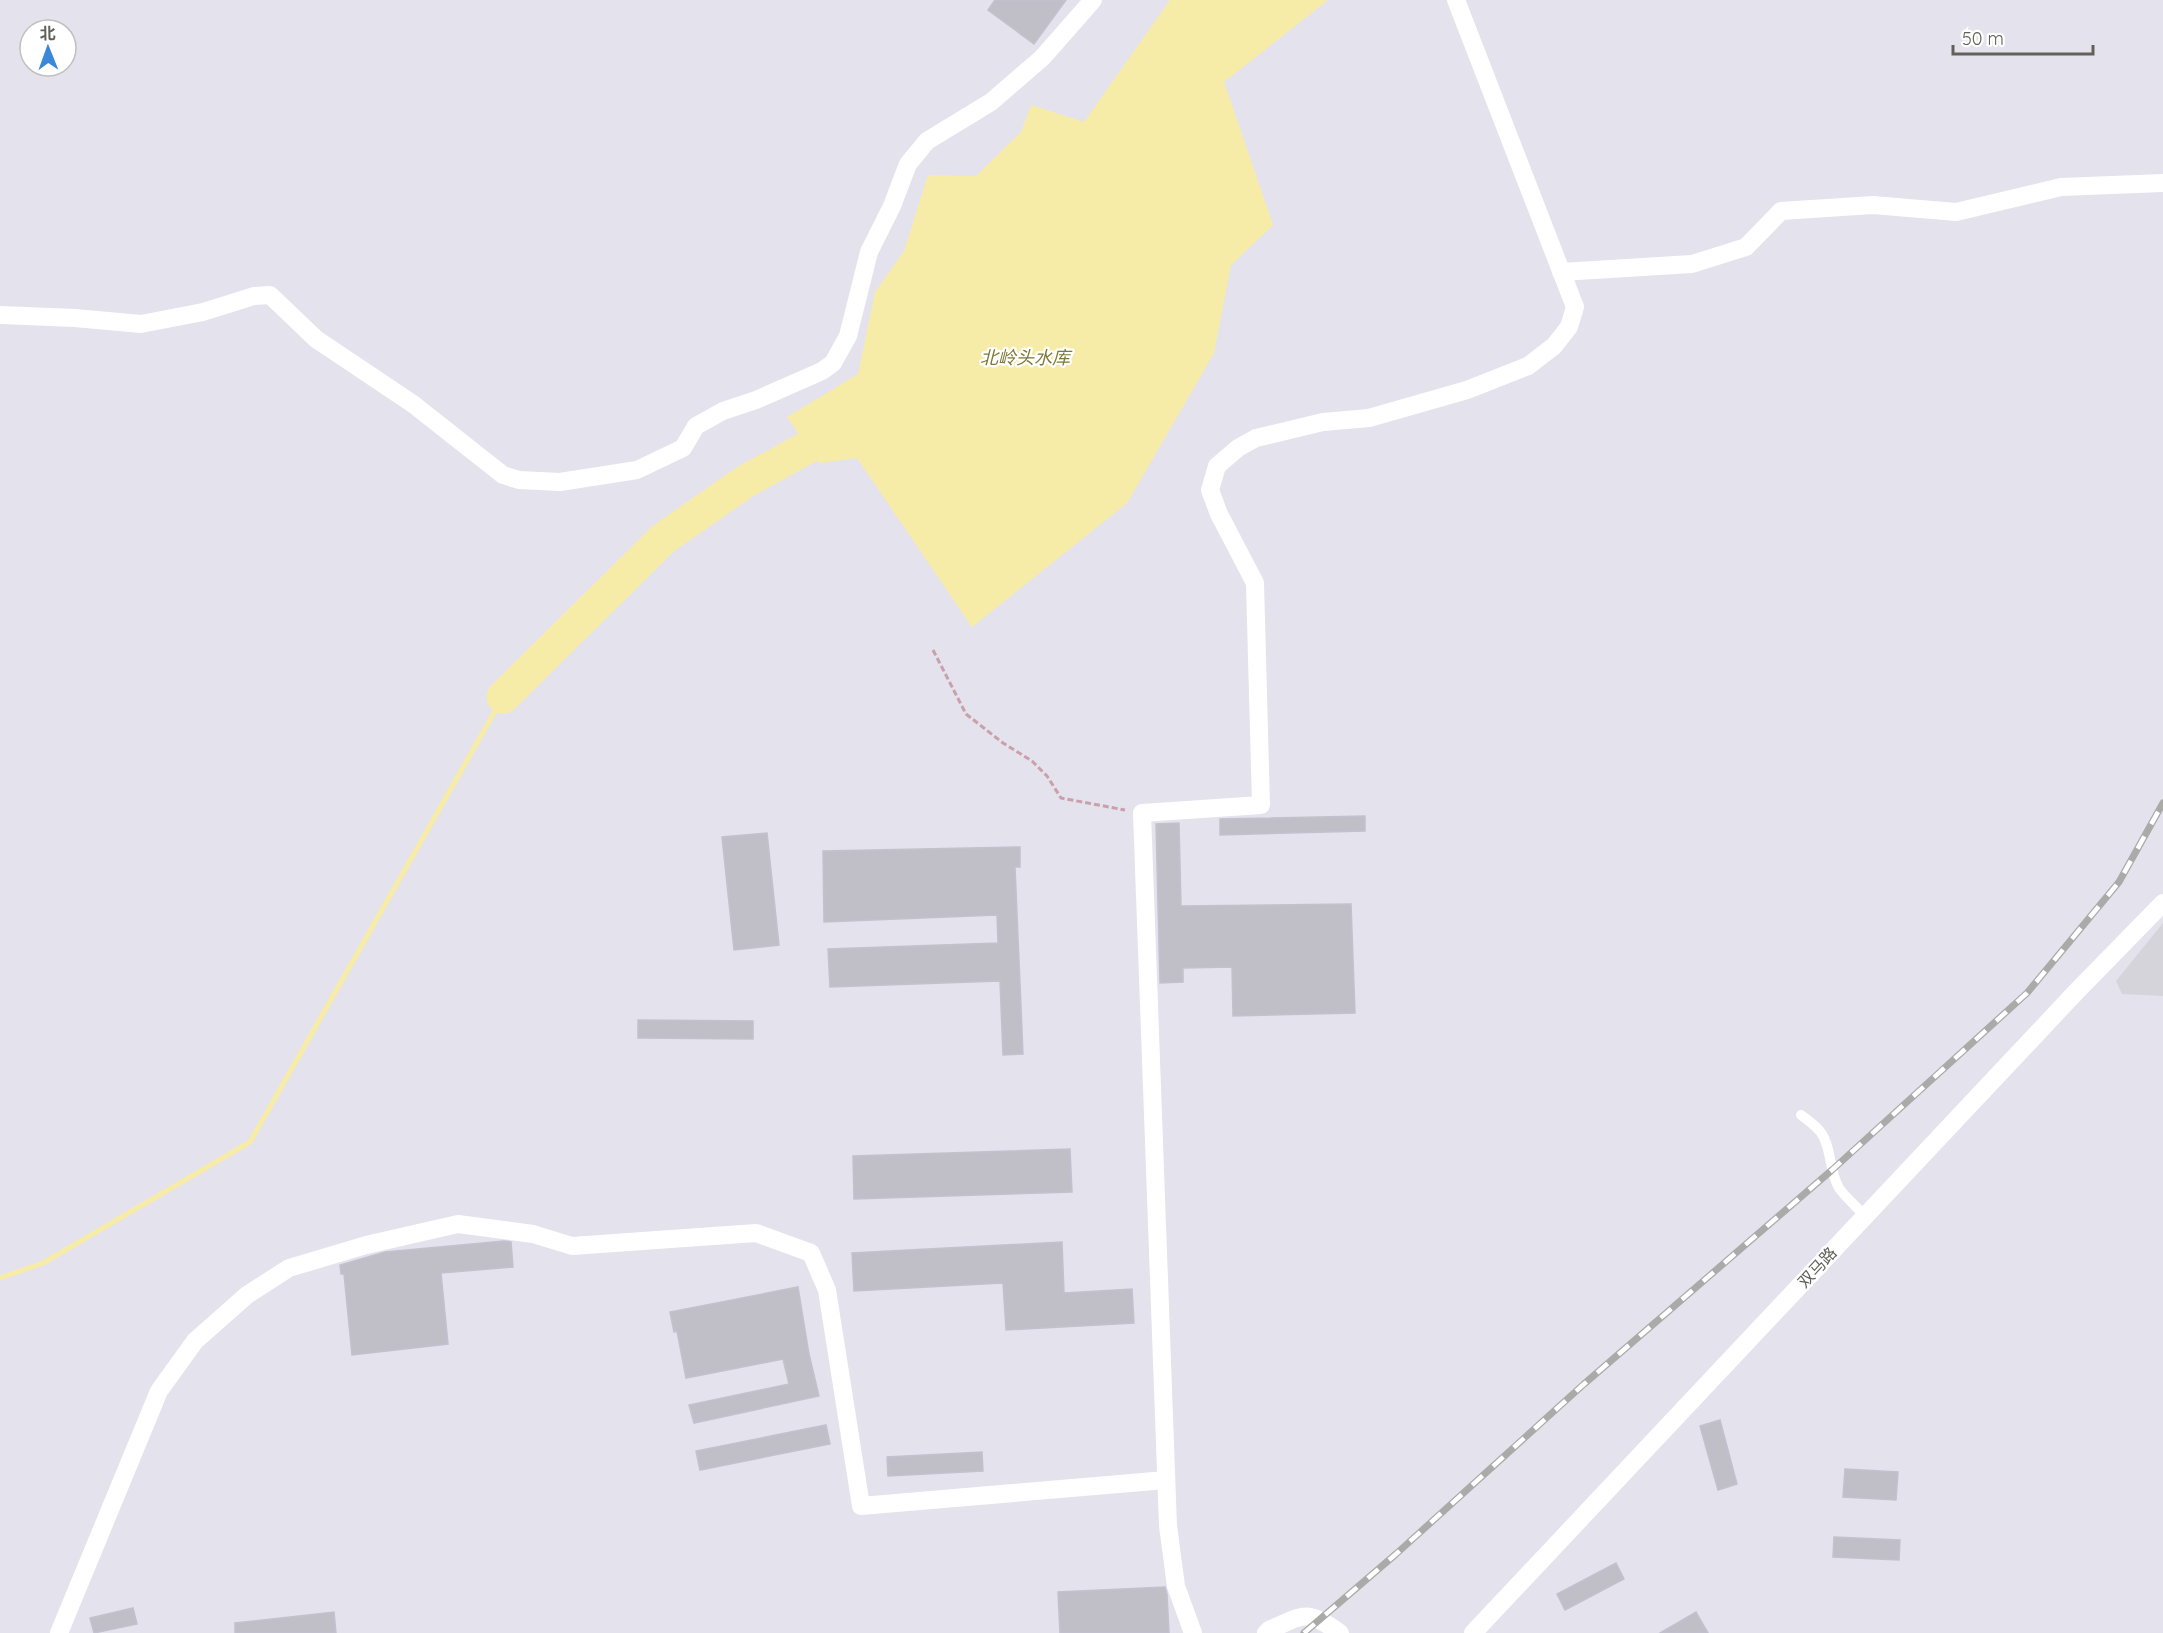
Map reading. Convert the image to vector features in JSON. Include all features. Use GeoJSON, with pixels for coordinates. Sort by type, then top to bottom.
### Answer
{"type":"FeatureCollection","features":[{"type":"Feature","properties":{"kind":"street"},"geometry":{"type":"LineString","coordinates":[[0,315],[141,324],[203,312],[254,296],[270,295],[316,339],[413,404],[502,476],[519,480],[560,482],[637,470],[682,448],[696,426],[723,411],[756,400],[822,371],[832,363],[848,336],[869,252],[892,206],[908,164],[927,141],[991,102],[1042,58],[1093,0]]}},
{"type":"Feature","properties":{"kind":"street"},"geometry":{"type":"LineString","coordinates":[[1194,1633],[1176,1586],[1168,1526],[1142,813],[1261,806],[1255,583],[1219,514],[1210,490],[1217,466],[1238,448],[1256,438],[1323,422],[1369,418],[1467,390],[1528,366],[1554,346],[1569,327],[1575,307],[1456,0]]}},
{"type":"Feature","properties":{"kind":"street"},"geometry":{"type":"LineString","coordinates":[[1561,272],[1692,264],[1746,247],[1781,212],[1873,205],[1956,212],[2061,187],[2163,183]]}},
{"type":"Feature","properties":{"kind":"street","name":"双马路"},"geometry":{"type":"LineString","coordinates":[[1473,1633],[2163,903]]}},
{"type":"Feature","properties":{"kind":"street"},"geometry":{"type":"LineString","coordinates":[[59,1633],[159,1391],[195,1341],[247,1295],[289,1268],[366,1245],[458,1224],[533,1234],[572,1246],[756,1233],[811,1253],[827,1290],[861,1506],[1166,1480]]}},
{"type":"Feature","properties":{"kind":"street"},"geometry":{"type":"LineString","coordinates":[[1266,1633],[1305,1615],[1320,1619],[1340,1633]]}},
{"type":"Feature","properties":{"kind":"lane"},"geometry":{"type":"LineString","coordinates":[[1801,1115],[1817,1127],[1823,1135],[1839,1188],[1865,1216]]}},
{"type":"Feature","properties":{"kind":"path"},"geometry":{"type":"LineString","coordinates":[[933,650],[966,714],[1003,743],[1032,761],[1047,776],[1061,798],[1142,813]]}},
{"type":"Feature","properties":{"kind":"shaded area"},"geometry":{"type":"Polygon","coordinates":[[[2163,923],[2163,996],[2122,994],[2116,981],[2163,923]]]}},
{"type":"Feature","properties":{"kind":"water","name":"北岭头水库"},"geometry":{"type":"Polygon","coordinates":[[[1170,0],[1328,0],[1224,82],[1273,225],[1231,265],[1214,353],[1127,503],[972,627],[857,458],[819,463],[787,417],[858,374],[875,292],[904,251],[928,175],[976,176],[1021,132],[1031,105],[1084,122],[1170,0]]]}},
{"type":"Feature","properties":{"kind":"building"},"geometry":{"type":"Polygon","coordinates":[[[995,0],[1066,0],[1034,44],[988,10],[995,0]]]}},
{"type":"Feature","properties":{"kind":"building"},"geometry":{"type":"Polygon","coordinates":[[[1365,816],[1365,831],[1220,835],[1220,819],[1365,816]]]}},
{"type":"Feature","properties":{"kind":"building"},"geometry":{"type":"Polygon","coordinates":[[[1179,823],[1181,906],[1351,904],[1355,1013],[1233,1016],[1232,967],[1183,968],[1183,982],[1160,983],[1156,824],[1179,823]]]}},
{"type":"Feature","properties":{"kind":"building"},"geometry":{"type":"Polygon","coordinates":[[[767,833],[779,945],[734,950],[722,837],[767,833]]]}},
{"type":"Feature","properties":{"kind":"building"},"geometry":{"type":"Polygon","coordinates":[[[1020,847],[1020,867],[1015,867],[1023,1054],[1003,1055],[1000,981],[830,987],[828,949],[998,943],[997,915],[824,922],[823,851],[1020,847]]]}},
{"type":"Feature","properties":{"kind":"building"},"geometry":{"type":"Polygon","coordinates":[[[638,1020],[753,1021],[753,1039],[638,1038],[638,1020]]]}},
{"type":"Feature","properties":{"kind":"building"},"geometry":{"type":"Polygon","coordinates":[[[1070,1149],[1072,1192],[854,1199],[853,1156],[1070,1149]]]}},
{"type":"Feature","properties":{"kind":"building"},"geometry":{"type":"Polygon","coordinates":[[[511,1242],[513,1267],[441,1273],[448,1344],[352,1355],[344,1274],[341,1274],[340,1265],[385,1252],[511,1242]]]}},
{"type":"Feature","properties":{"kind":"building"},"geometry":{"type":"Polygon","coordinates":[[[1062,1242],[1064,1293],[1132,1289],[1134,1323],[1006,1330],[1003,1283],[854,1291],[852,1253],[1062,1242]]]}},
{"type":"Feature","properties":{"kind":"building"},"geometry":{"type":"Polygon","coordinates":[[[798,1287],[809,1354],[819,1396],[694,1423],[689,1405],[789,1384],[783,1359],[686,1378],[677,1331],[674,1332],[670,1312],[798,1287]]]}},
{"type":"Feature","properties":{"kind":"building"},"geometry":{"type":"Polygon","coordinates":[[[1720,1420],[1737,1484],[1718,1490],[1700,1426],[1720,1420]]]}},
{"type":"Feature","properties":{"kind":"building"},"geometry":{"type":"Polygon","coordinates":[[[826,1425],[830,1444],[700,1470],[696,1451],[826,1425]]]}},
{"type":"Feature","properties":{"kind":"building"},"geometry":{"type":"Polygon","coordinates":[[[982,1452],[983,1471],[888,1476],[887,1457],[982,1452]]]}},
{"type":"Feature","properties":{"kind":"building"},"geometry":{"type":"Polygon","coordinates":[[[1845,1469],[1898,1472],[1896,1500],[1843,1497],[1845,1469]]]}},
{"type":"Feature","properties":{"kind":"building"},"geometry":{"type":"Polygon","coordinates":[[[1834,1537],[1900,1540],[1899,1560],[1833,1557],[1834,1537]]]}},
{"type":"Feature","properties":{"kind":"building"},"geometry":{"type":"Polygon","coordinates":[[[1616,1563],[1624,1579],[1565,1610],[1557,1594],[1616,1563]]]}},
{"type":"Feature","properties":{"kind":"building"},"geometry":{"type":"Polygon","coordinates":[[[1165,1587],[1169,1633],[1060,1633],[1058,1592],[1165,1587]]]}},
{"type":"Feature","properties":{"kind":"building"},"geometry":{"type":"Polygon","coordinates":[[[133,1608],[137,1624],[94,1633],[90,1618],[133,1608]]]}},
{"type":"Feature","properties":{"kind":"building"},"geometry":{"type":"Polygon","coordinates":[[[334,1612],[336,1633],[235,1633],[235,1623],[334,1612]]]}},
{"type":"Feature","properties":{"kind":"building"},"geometry":{"type":"Polygon","coordinates":[[[1696,1612],[1708,1633],[1660,1633],[1696,1612]]]}},
{"type":"Feature","properties":{"kind":"waterway"},"geometry":{"type":"LineString","coordinates":[[503,697],[664,538],[746,481],[808,447]]}},
{"type":"Feature","properties":{"kind":"waterway"},"geometry":{"type":"LineString","coordinates":[[0,1278],[43,1263],[250,1142],[503,697]]}},
{"type":"Feature","properties":{"kind":"railway"},"geometry":{"type":"LineString","coordinates":[[1304,1633],[1396,1554],[1584,1384],[1832,1170],[2027,993],[2119,882],[2163,803]]}}]}
